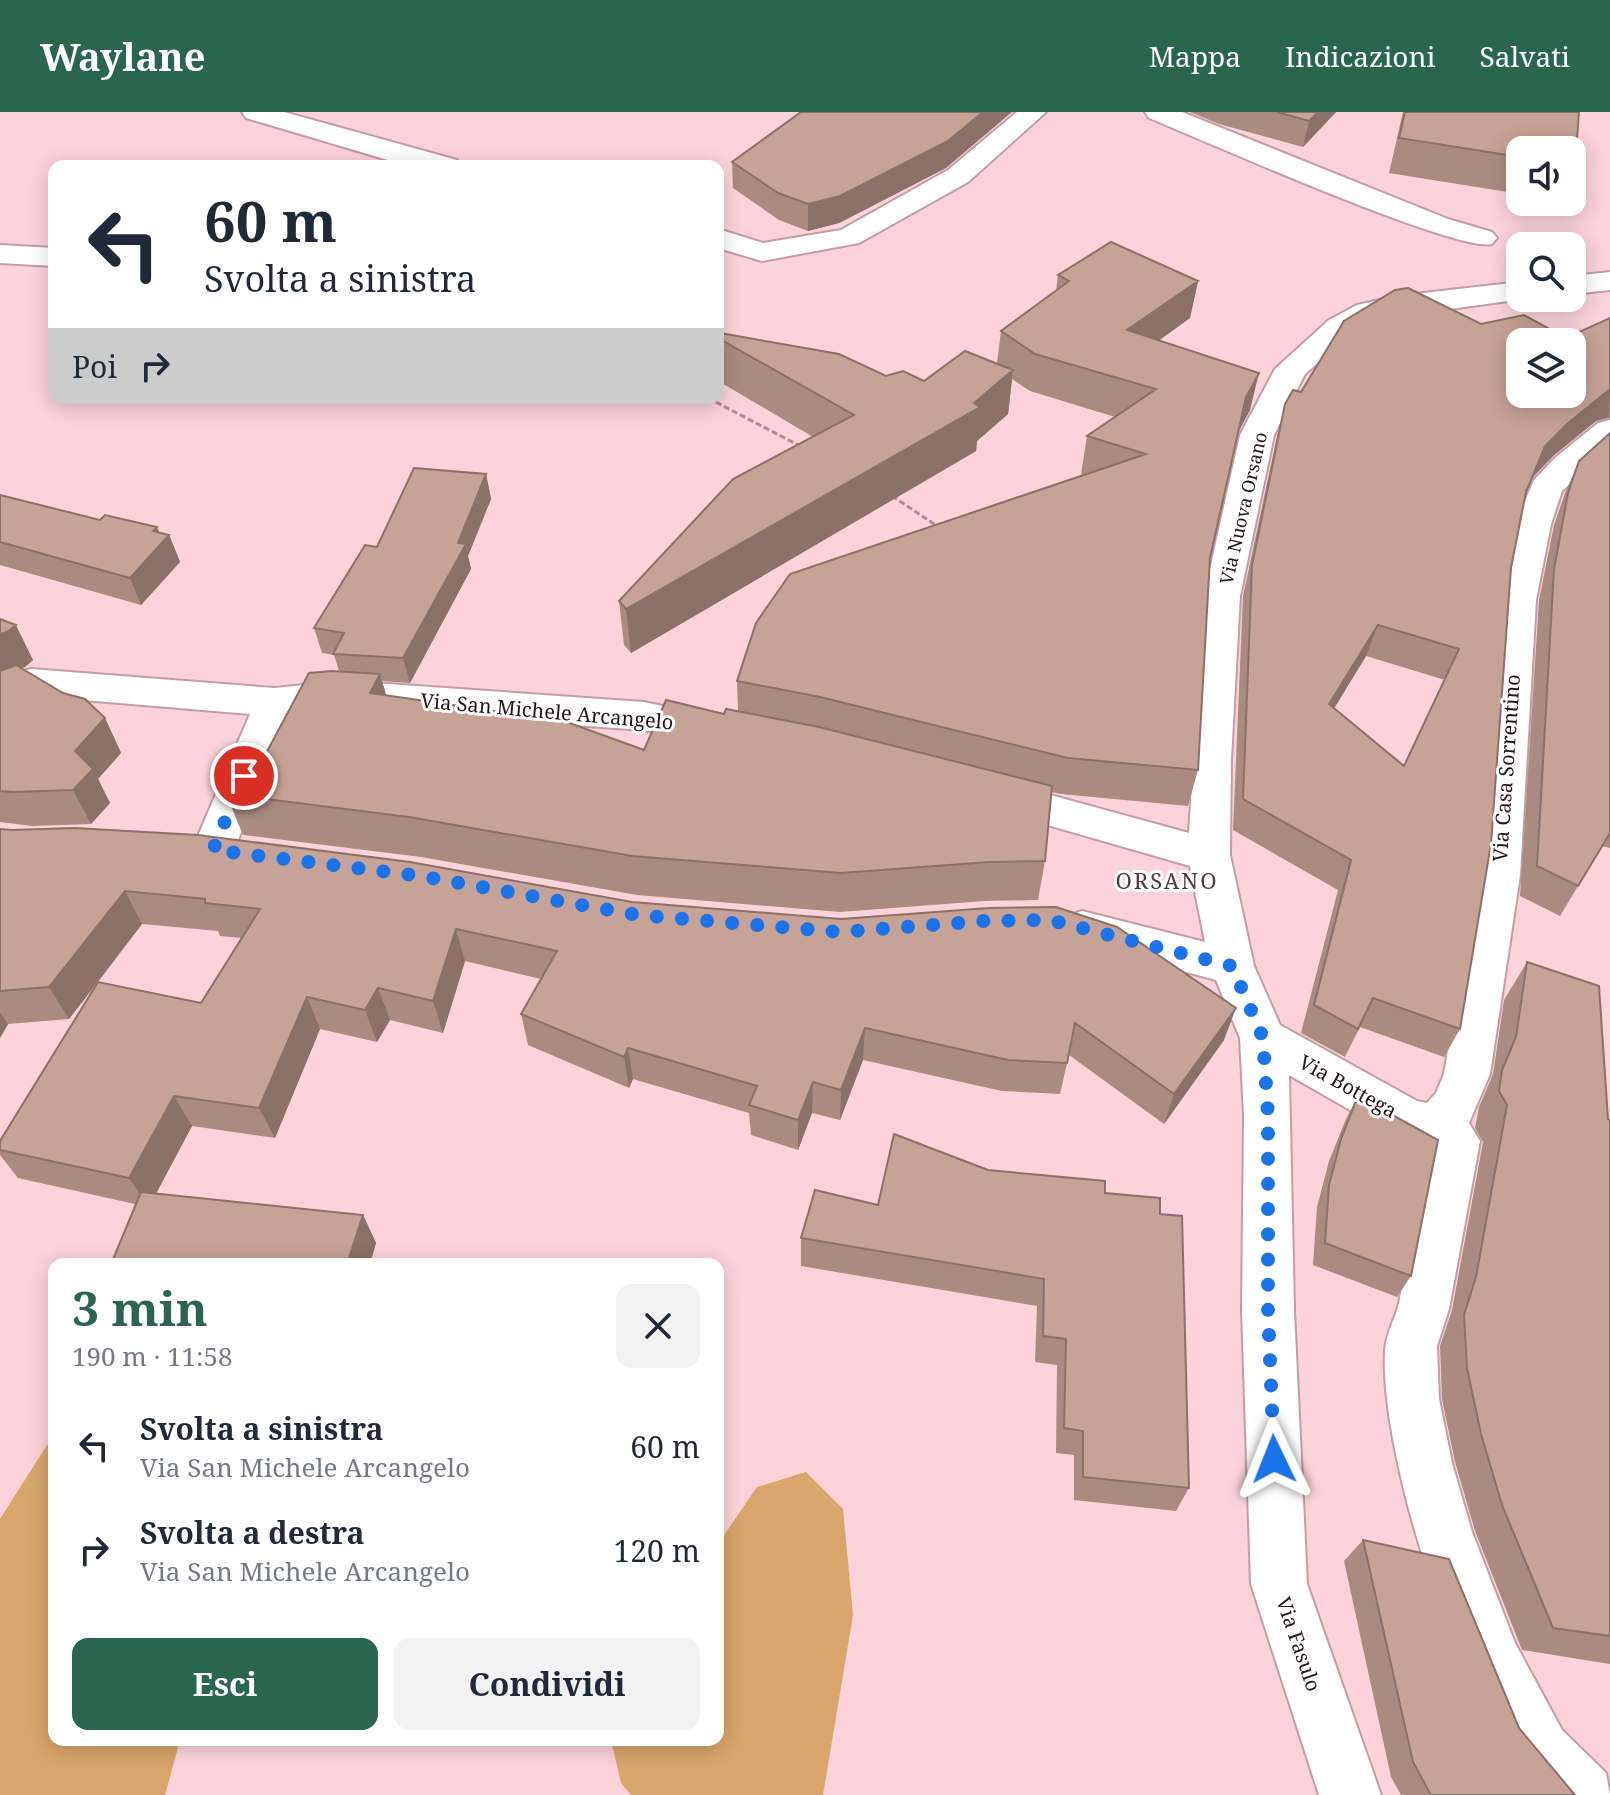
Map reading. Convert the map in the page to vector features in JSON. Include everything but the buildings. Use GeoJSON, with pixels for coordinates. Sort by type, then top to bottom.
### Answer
{"type":"FeatureCollection","features":[{"type":"Feature","properties":{"kind":"street"},"geometry":{"type":"LineString","coordinates":[[255,112],[426,160]]}},
{"type":"Feature","properties":{"kind":"street"},"geometry":{"type":"LineString","coordinates":[[724,264],[762,252],[849,237],[958,176],[1033,112]]}},
{"type":"Feature","properties":{"kind":"street"},"geometry":{"type":"LineString","coordinates":[[1158,112],[1438,225],[1482,238]]}},
{"type":"Feature","properties":{"kind":"street"},"geometry":{"type":"LineString","coordinates":[[724,240],[762,252]]}},
{"type":"Feature","properties":{"kind":"street"},"geometry":{"type":"LineString","coordinates":[[0,254],[48,257]]}},
{"type":"Feature","properties":{"kind":"street"},"geometry":{"type":"LineString","coordinates":[[1586,284],[1610,281]]}},
{"type":"Feature","properties":{"kind":"street","name":"Via Nuova Orsano"},"geometry":{"type":"LineString","coordinates":[[1232,966],[1209,855],[1211,760],[1222,596],[1257,435],[1291,369],[1340,327],[1368,312],[1397,305],[1506,293]]}},
{"type":"Feature","properties":{"kind":"street","name":"Via Casa Sorrentino"},"geometry":{"type":"LineString","coordinates":[[1437,1126],[1455,1105],[1467,1074],[1499,875],[1518,600],[1533,524],[1546,488],[1567,465],[1610,430]]}},
{"type":"Feature","properties":{"kind":"street","name":"Via San Michele Arcangelo"},"geometry":{"type":"LineString","coordinates":[[0,690],[15,690],[31,682],[274,702],[345,695],[644,716],[746,736]]}},
{"type":"Feature","properties":{"kind":"street"},"geometry":{"type":"LineString","coordinates":[[213,850],[274,702]]}},
{"type":"Feature","properties":{"kind":"street"},"geometry":{"type":"LineString","coordinates":[[957,786],[1209,855]]}},
{"type":"Feature","properties":{"kind":"street"},"geometry":{"type":"LineString","coordinates":[[168,847],[258,856]]}},
{"type":"Feature","properties":{"kind":"street"},"geometry":{"type":"LineString","coordinates":[[1050,920],[1232,966]]}},
{"type":"Feature","properties":{"kind":"street","name":"Via Fasulo"},"geometry":{"type":"LineString","coordinates":[[1232,966],[1263,1038],[1268,1115],[1268,1310],[1279,1584],[1350,1795]]}},
{"type":"Feature","properties":{"kind":"street","name":"Via Bottega"},"geometry":{"type":"LineString","coordinates":[[1263,1038],[1407,1119],[1437,1126]]}},
{"type":"Feature","properties":{"kind":"street"},"geometry":{"type":"LineString","coordinates":[[1437,1126],[1456,1141],[1423,1309],[1415,1318],[1411,1352],[1413,1401],[1423,1465],[1446,1546],[1515,1707],[1542,1752],[1584,1795]]}},
{"type":"Feature","properties":{"kind":"path"},"geometry":{"type":"LineString","coordinates":[[720,404],[813,452]]}},
{"type":"Feature","properties":{"kind":"path"},"geometry":{"type":"LineString","coordinates":[[888,494],[926,516],[947,533]]}},
{"type":"Feature","properties":{"kind":"shaded area"},"geometry":{"type":"Polygon","coordinates":[[[48,1445],[48,1746],[178,1746],[165,1795],[0,1795],[0,1519],[48,1445]]]}},
{"type":"Feature","properties":{"kind":"shaded area"},"geometry":{"type":"Polygon","coordinates":[[[806,1472],[843,1509],[853,1615],[823,1795],[631,1795],[621,1783],[612,1746],[724,1746],[724,1535],[757,1487],[806,1472]]]}},
{"type":"Feature","properties":{"kind":"district","name":"ORSANO"},"geometry":{"type":"Point","coordinates":[1167,880]}},
{"type":"Feature","properties":{"kind":"route"},"geometry":{"type":"LineString","coordinates":[[244,776],[213,850],[420,876],[637,915],[740,921],[840,932],[984,921],[1050,920],[1232,966],[1263,1038],[1268,1115],[1268,1310],[1274,1459]]}}]}
